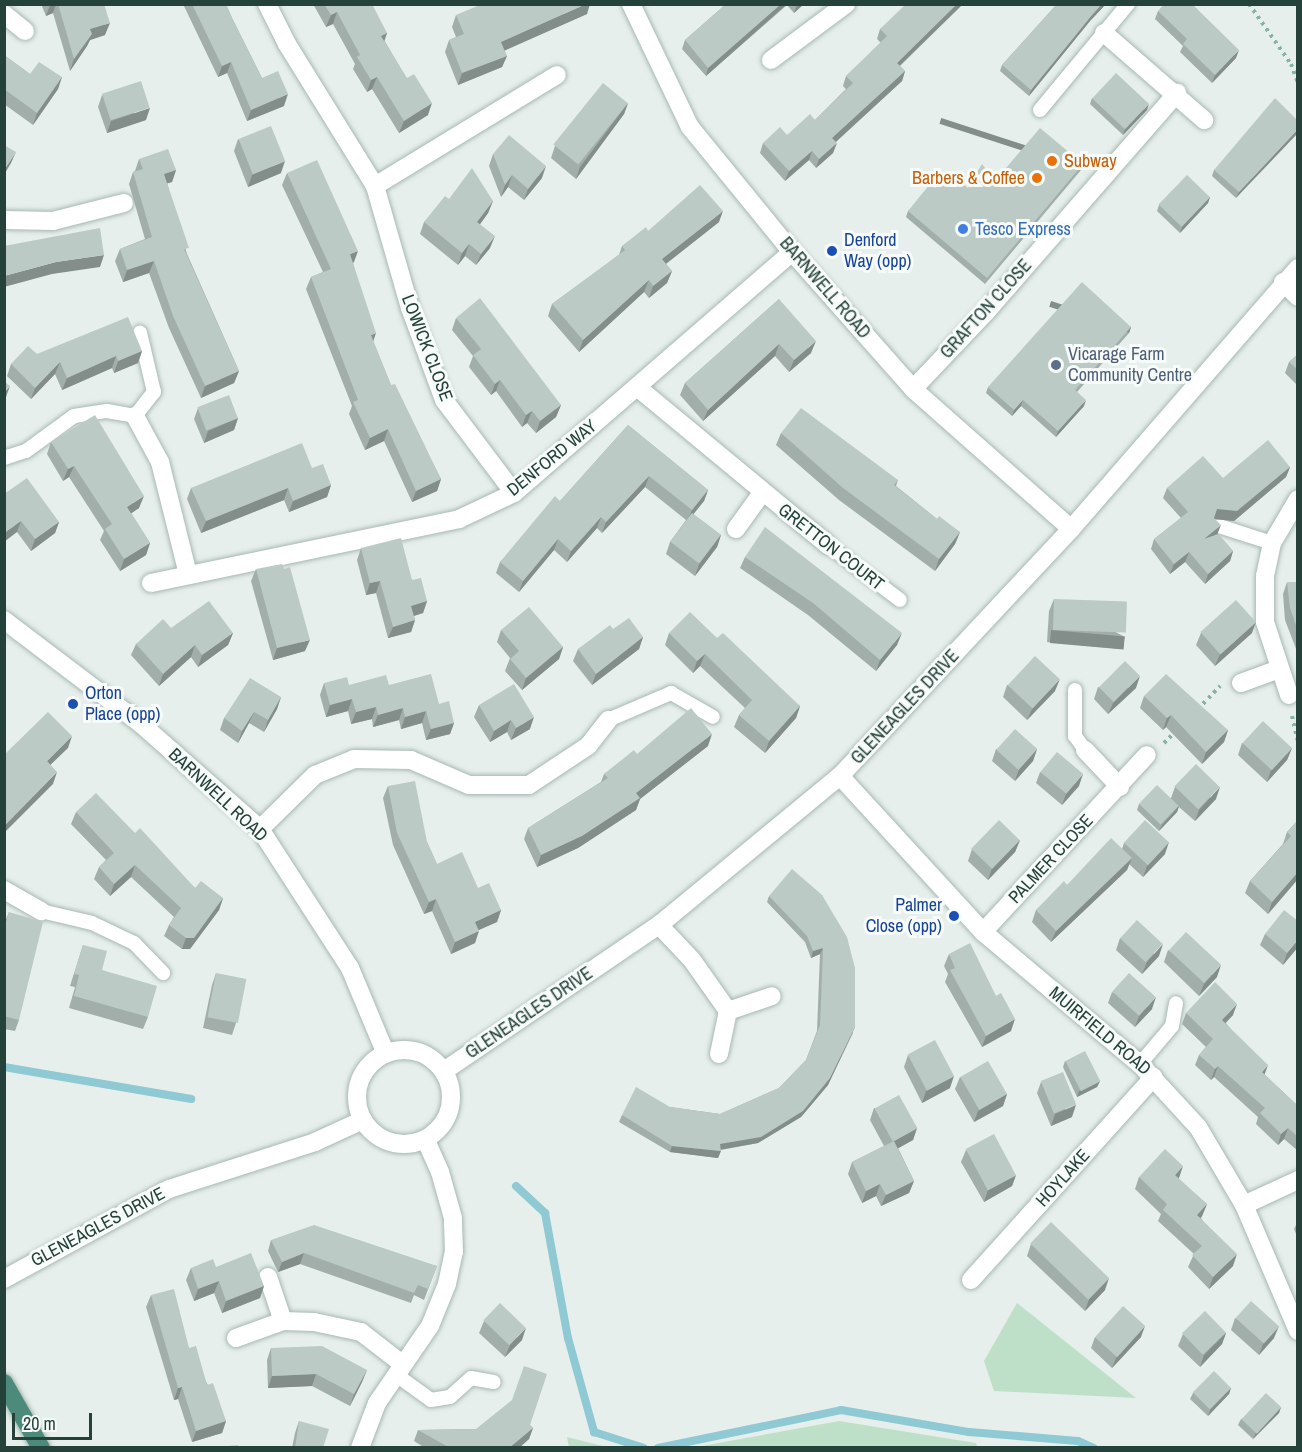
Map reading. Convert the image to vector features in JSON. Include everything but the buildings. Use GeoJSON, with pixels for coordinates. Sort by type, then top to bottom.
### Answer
{"type":"FeatureCollection","features":[{"type":"Feature","properties":{"kind":"highway"},"geometry":{"type":"LineString","coordinates":[[4,1383],[41,1448]]}},
{"type":"Feature","properties":{"kind":"street","name":"LOWICK CLOSE"},"geometry":{"type":"LineString","coordinates":[[267,4],[287,44],[375,186],[410,308],[444,400],[514,493]]}},
{"type":"Feature","properties":{"kind":"street","name":"BARNWELL ROAD"},"geometry":{"type":"LineString","coordinates":[[631,4],[690,127],[792,252],[914,389],[1071,529]]}},
{"type":"Feature","properties":{"kind":"street"},"geometry":{"type":"LineString","coordinates":[[771,60],[846,4]]}},
{"type":"Feature","properties":{"kind":"street"},"geometry":{"type":"LineString","coordinates":[[4,14],[25,31]]}},
{"type":"Feature","properties":{"kind":"street"},"geometry":{"type":"LineString","coordinates":[[1104,33],[1177,93],[1204,120]]}},
{"type":"Feature","properties":{"kind":"street"},"geometry":{"type":"LineString","coordinates":[[375,186],[557,75]]}},
{"type":"Feature","properties":{"kind":"street","name":"GRAFTON CLOSE"},"geometry":{"type":"LineString","coordinates":[[914,389],[986,312],[1177,93]]}},
{"type":"Feature","properties":{"kind":"street"},"geometry":{"type":"LineString","coordinates":[[4,220],[53,221],[124,203]]}},
{"type":"Feature","properties":{"kind":"street","name":"DENFORD WAY"},"geometry":{"type":"LineString","coordinates":[[152,583],[459,519],[514,493],[792,252]]}},
{"type":"Feature","properties":{"kind":"street","name":"GLENEAGLES DRIVE"},"geometry":{"type":"LineString","coordinates":[[444,1071],[659,925],[840,776],[1071,529],[1283,282],[1298,268]]}},
{"type":"Feature","properties":{"kind":"street"},"geometry":{"type":"LineString","coordinates":[[1283,282],[1298,297]]}},
{"type":"Feature","properties":{"kind":"street","name":"GRETTON COURT"},"geometry":{"type":"LineString","coordinates":[[638,387],[762,493],[830,546]]}},
{"type":"Feature","properties":{"kind":"street"},"geometry":{"type":"LineString","coordinates":[[135,416],[160,462],[188,574]]}},
{"type":"Feature","properties":{"kind":"street","name":"GRETTON COURT"},"geometry":{"type":"LineString","coordinates":[[736,529],[762,493]]}},
{"type":"Feature","properties":{"kind":"street"},"geometry":{"type":"LineString","coordinates":[[1293,693],[1279,669],[1264,622],[1265,576],[1272,543],[1298,498]]}},
{"type":"Feature","properties":{"kind":"street","name":"BARNWELL ROAD"},"geometry":{"type":"LineString","coordinates":[[4,620],[141,724],[260,829],[350,969],[386,1054]]}},
{"type":"Feature","properties":{"kind":"street"},"geometry":{"type":"LineString","coordinates":[[1241,683],[1279,669]]}},
{"type":"Feature","properties":{"kind":"street"},"geometry":{"type":"LineString","coordinates":[[260,829],[315,775],[354,759],[411,760],[469,785],[529,785],[588,746],[608,720]]}},
{"type":"Feature","properties":{"kind":"street"},"geometry":{"type":"LineString","coordinates":[[1085,750],[1120,787]]}},
{"type":"Feature","properties":{"kind":"street","name":"PALMER CLOSE"},"geometry":{"type":"LineString","coordinates":[[983,932],[1120,787],[1147,755]]}},
{"type":"Feature","properties":{"kind":"street","name":"MUIRFIELD ROAD"},"geometry":{"type":"LineString","coordinates":[[840,776],[983,932],[1140,1064],[1198,1127],[1244,1205],[1297,1326]]}},
{"type":"Feature","properties":{"kind":"street"},"geometry":{"type":"LineString","coordinates":[[4,890],[41,911]]}},
{"type":"Feature","properties":{"kind":"street"},"geometry":{"type":"LineString","coordinates":[[659,925],[692,960],[728,1011],[719,1054]]}},
{"type":"Feature","properties":{"kind":"street"},"geometry":{"type":"LineString","coordinates":[[728,1011],[772,996]]}},
{"type":"Feature","properties":{"kind":"street"},"geometry":{"type":"LineString","coordinates":[[406,1050],[428,1056],[444,1071],[451,1102],[439,1130],[426,1140],[409,1145],[391,1143],[375,1135],[363,1120],[357,1103],[359,1083],[368,1066],[386,1054],[406,1050]]}},
{"type":"Feature","properties":{"kind":"street","name":"HOYLAKE"},"geometry":{"type":"LineString","coordinates":[[971,1280],[1154,1077]]}},
{"type":"Feature","properties":{"kind":"street","name":"GLENEAGLES DRIVE"},"geometry":{"type":"LineString","coordinates":[[4,1279],[169,1189],[315,1142],[363,1120]]}},
{"type":"Feature","properties":{"kind":"street"},"geometry":{"type":"LineString","coordinates":[[360,1448],[377,1403],[398,1369],[430,1326],[447,1284],[454,1252],[453,1218],[440,1172],[426,1140]]}},
{"type":"Feature","properties":{"kind":"street"},"geometry":{"type":"LineString","coordinates":[[1244,1205],[1298,1180]]}},
{"type":"Feature","properties":{"kind":"street"},"geometry":{"type":"LineString","coordinates":[[268,1277],[283,1321]]}},
{"type":"Feature","properties":{"kind":"street"},"geometry":{"type":"LineString","coordinates":[[236,1338],[283,1321],[314,1322],[361,1332],[398,1369]]}},
{"type":"Feature","properties":{"kind":"lane"},"geometry":{"type":"LineString","coordinates":[[1040,110],[1128,4]]}},
{"type":"Feature","properties":{"kind":"lane"},"geometry":{"type":"LineString","coordinates":[[4,458],[26,451],[74,416],[107,411],[135,416],[154,392],[140,333]]}},
{"type":"Feature","properties":{"kind":"lane"},"geometry":{"type":"LineString","coordinates":[[1219,526],[1272,543]]}},
{"type":"Feature","properties":{"kind":"lane","name":"GRETTON COURT"},"geometry":{"type":"LineString","coordinates":[[830,546],[900,600]]}},
{"type":"Feature","properties":{"kind":"lane"},"geometry":{"type":"LineString","coordinates":[[1075,690],[1075,736],[1085,750]]}},
{"type":"Feature","properties":{"kind":"lane"},"geometry":{"type":"LineString","coordinates":[[608,720],[671,693],[713,717]]}},
{"type":"Feature","properties":{"kind":"lane"},"geometry":{"type":"LineString","coordinates":[[41,911],[92,922],[134,943],[163,973]]}},
{"type":"Feature","properties":{"kind":"lane"},"geometry":{"type":"LineString","coordinates":[[1140,1064],[1172,1026],[1176,1003]]}},
{"type":"Feature","properties":{"kind":"lane"},"geometry":{"type":"LineString","coordinates":[[398,1369],[431,1400],[450,1397],[471,1378],[494,1382]]}},
{"type":"Feature","properties":{"kind":"path"},"geometry":{"type":"LineString","coordinates":[[1249,4],[1291,64],[1298,83]]}},
{"type":"Feature","properties":{"kind":"path"},"geometry":{"type":"LineString","coordinates":[[1190,716],[1221,685],[1233,678],[1241,683]]}},
{"type":"Feature","properties":{"kind":"path"},"geometry":{"type":"LineString","coordinates":[[1147,755],[1183,724]]}},
{"type":"Feature","properties":{"kind":"green space"},"geometry":{"type":"Polygon","coordinates":[[[1017,1303],[1136,1398],[994,1391],[984,1361],[1017,1303]]]}},
{"type":"Feature","properties":{"kind":"green space"},"geometry":{"type":"Polygon","coordinates":[[[839,1421],[976,1443],[977,1447],[697,1447],[839,1421]]]}},
{"type":"Feature","properties":{"kind":"green space"},"geometry":{"type":"Polygon","coordinates":[[[567,1437],[607,1447],[569,1447],[567,1437]]]}},
{"type":"Feature","properties":{"kind":"waterway"},"geometry":{"type":"LineString","coordinates":[[4,1067],[191,1099]]}},
{"type":"Feature","properties":{"kind":"waterway"},"geometry":{"type":"LineString","coordinates":[[516,1186],[545,1213],[568,1338],[594,1432],[644,1448]]}},
{"type":"Feature","properties":{"kind":"waterway"},"geometry":{"type":"LineString","coordinates":[[658,1448],[841,1410],[969,1432],[1078,1441],[1094,1448]]}},
{"type":"Feature","properties":{"kind":"place","name":"Subway"},"geometry":{"type":"Point","coordinates":[1052,161]}},
{"type":"Feature","properties":{"kind":"place","name":"Barbers & Coffee"},"geometry":{"type":"Point","coordinates":[1037,178]}},
{"type":"Feature","properties":{"kind":"place","name":"Tesco Express"},"geometry":{"type":"Point","coordinates":[963,229]}},
{"type":"Feature","properties":{"kind":"place","name":"Denford Way (opp)"},"geometry":{"type":"Point","coordinates":[832,251]}},
{"type":"Feature","properties":{"kind":"place","name":"Vicarage Farm Community Centre"},"geometry":{"type":"Point","coordinates":[1056,365]}},
{"type":"Feature","properties":{"kind":"place","name":"Orton Place (opp)"},"geometry":{"type":"Point","coordinates":[73,704]}},
{"type":"Feature","properties":{"kind":"place","name":"Palmer Close (opp)"},"geometry":{"type":"Point","coordinates":[954,916]}}]}
